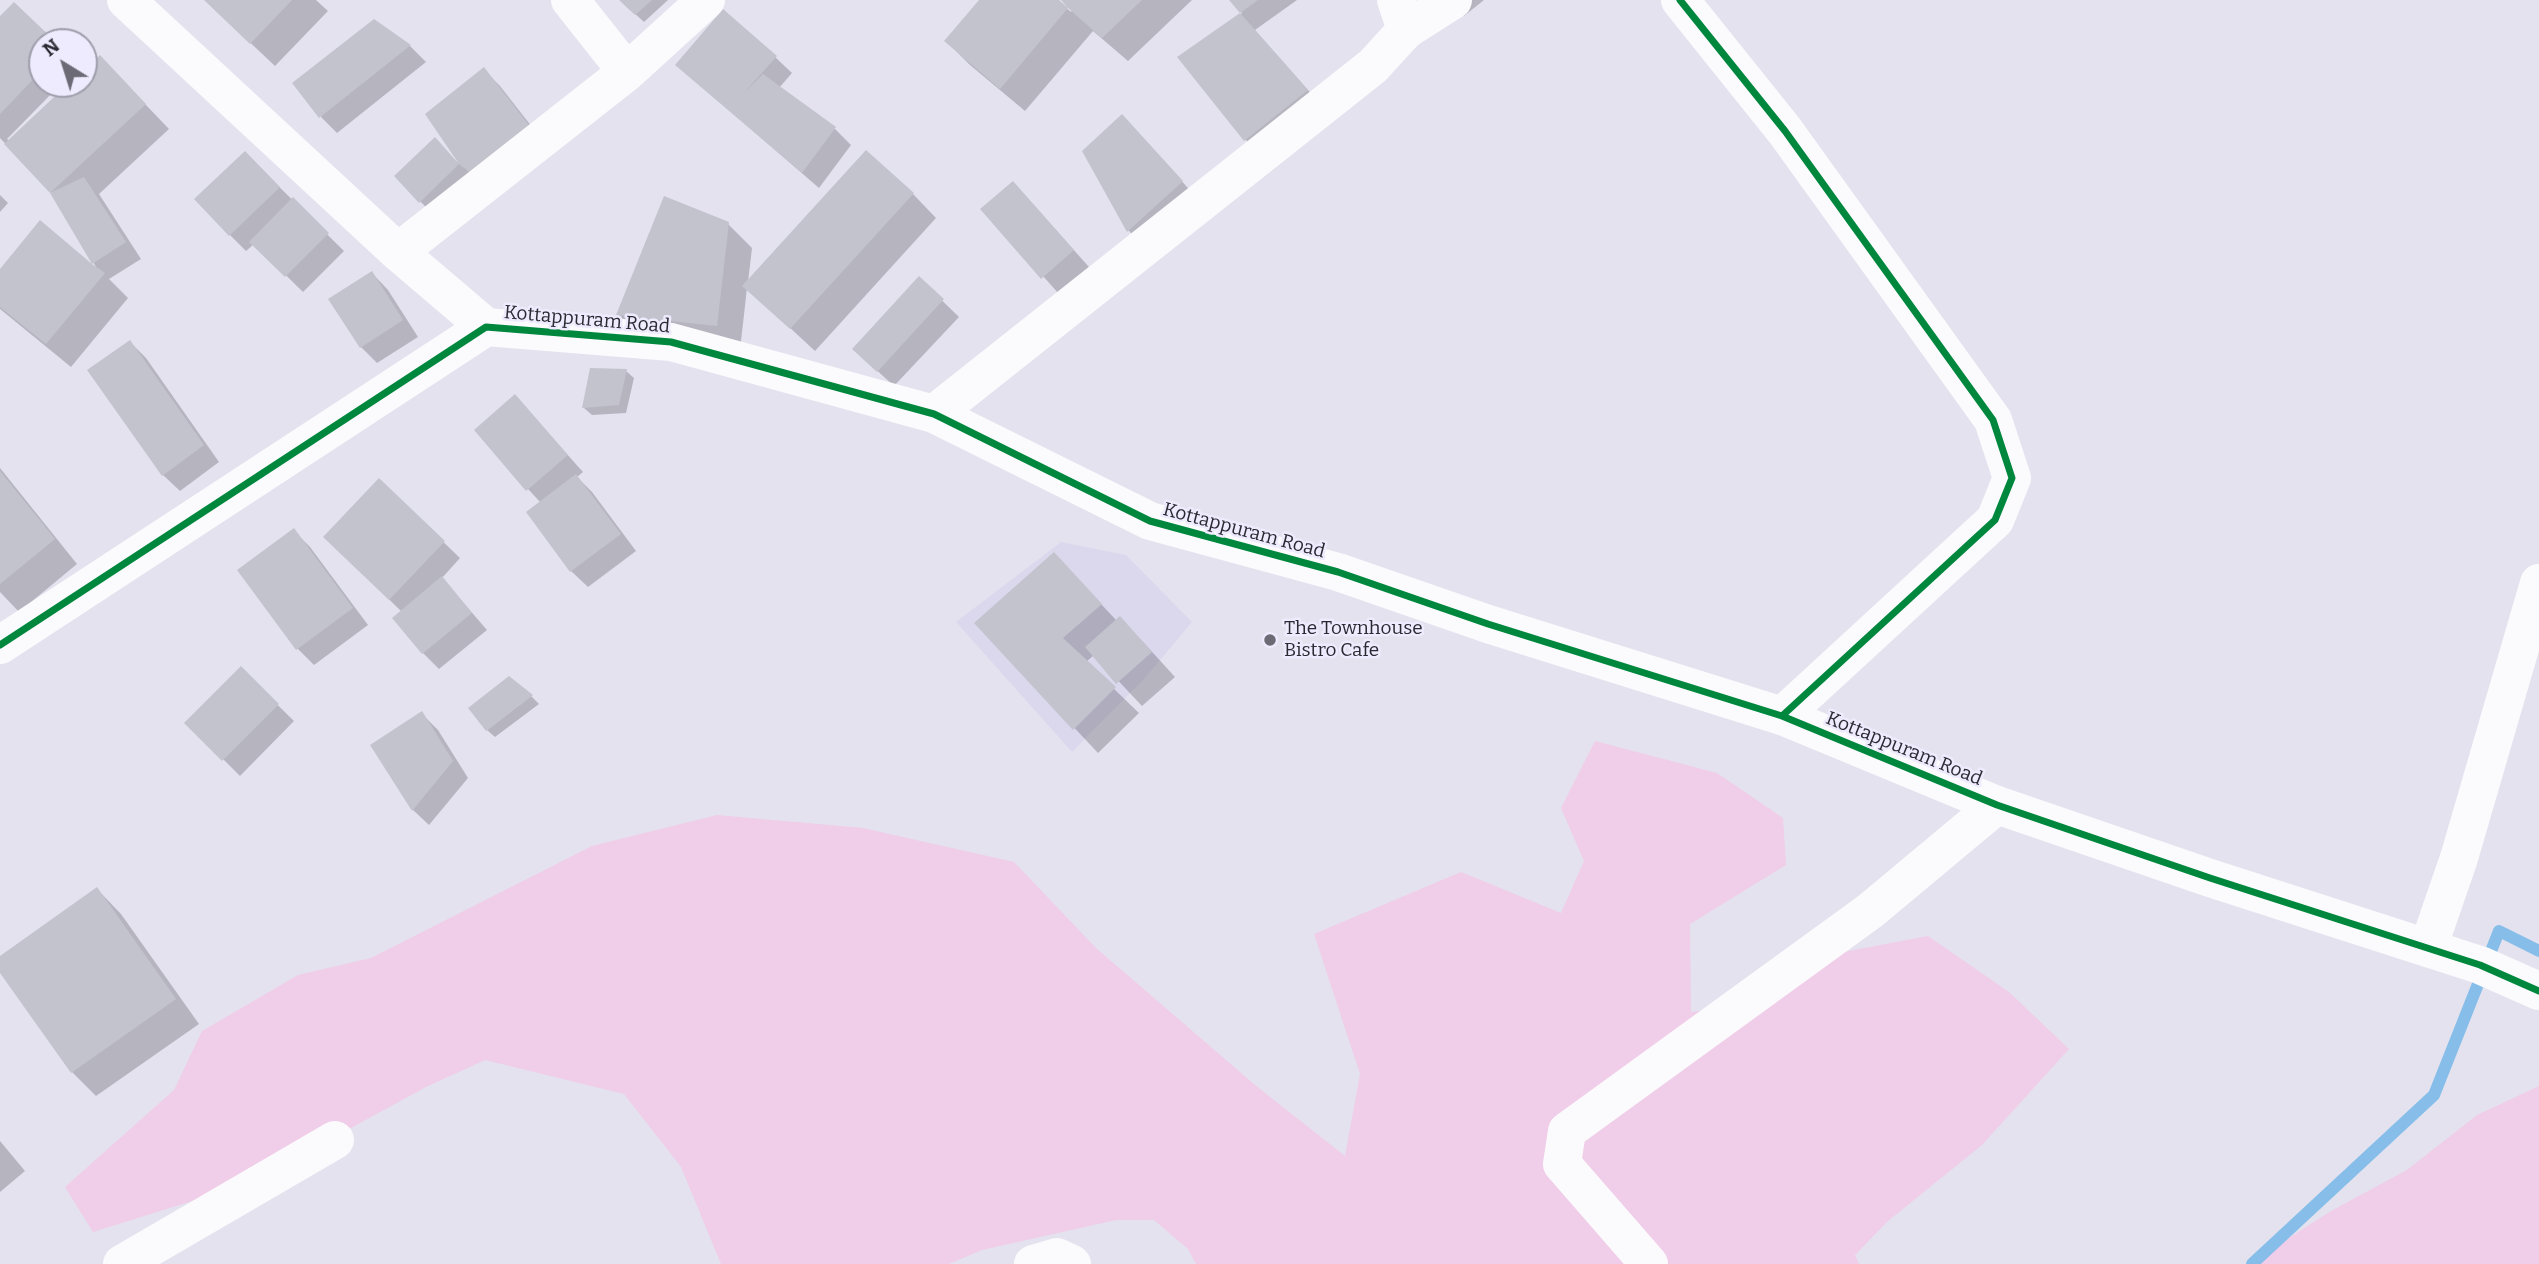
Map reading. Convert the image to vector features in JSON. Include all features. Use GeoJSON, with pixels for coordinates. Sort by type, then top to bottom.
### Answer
{"type":"FeatureCollection","features":[{"type":"Feature","properties":{"kind":"street"},"geometry":{"type":"LineString","coordinates":[[127,0],[398,253],[486,327]]}},
{"type":"Feature","properties":{"kind":"street"},"geometry":{"type":"LineString","coordinates":[[570,0],[627,72]]}},
{"type":"Feature","properties":{"kind":"street"},"geometry":{"type":"LineString","coordinates":[[398,253],[627,72],[706,0]]}},
{"type":"Feature","properties":{"kind":"street"},"geometry":{"type":"LineString","coordinates":[[934,414],[1373,66],[1401,15],[1453,0]]}},
{"type":"Feature","properties":{"kind":"street"},"geometry":{"type":"LineString","coordinates":[[1681,0],[1785,131],[1993,420],[2012,478],[1995,520],[1782,716]]}},
{"type":"Feature","properties":{"kind":"street","name":"Kottappuram Road"},"geometry":{"type":"LineString","coordinates":[[0,645],[486,327],[671,342],[934,414],[1150,522],[1338,572],[1488,624],[1782,716],[1997,805],[2210,878],[2428,948],[2491,970],[2539,991]]}},
{"type":"Feature","properties":{"kind":"street"},"geometry":{"type":"LineString","coordinates":[[2428,948],[2463,845],[2539,583]]}},
{"type":"Feature","properties":{"kind":"street"},"geometry":{"type":"LineString","coordinates":[[1649,1264],[1562,1164],[1567,1131],[1870,911],[1997,805]]}},
{"type":"Feature","properties":{"kind":"street"},"geometry":{"type":"LineString","coordinates":[[122,1264],[335,1140]]}},
{"type":"Feature","properties":{"kind":"street"},"geometry":{"type":"LineString","coordinates":[[1033,1264],[1057,1257],[1072,1264]]}},
{"type":"Feature","properties":{"kind":"shaded area"},"geometry":{"type":"Polygon","coordinates":[[[1061,542],[1126,555],[1192,622],[1146,677],[1072,752],[956,622],[1061,542]]]}},
{"type":"Feature","properties":{"kind":"shaded area"},"geometry":{"type":"Polygon","coordinates":[[[1595,741],[1717,773],[1783,818],[1786,865],[1690,924],[1691,1012],[1738,1006],[1833,954],[1928,936],[2009,992],[2069,1049],[1982,1145],[1888,1221],[1855,1255],[1859,1264],[1196,1264],[1188,1249],[1154,1220],[1116,1220],[982,1250],[949,1264],[721,1264],[681,1167],[624,1094],[485,1060],[426,1087],[250,1183],[93,1232],[65,1187],[174,1090],[202,1031],[298,975],[371,958],[592,846],[717,815],[863,828],[1014,862],[1096,948],[1255,1085],[1345,1156],[1360,1074],[1314,934],[1461,872],[1561,913],[1584,861],[1561,808],[1595,741]]]}},
{"type":"Feature","properties":{"kind":"shaded area"},"geometry":{"type":"Polygon","coordinates":[[[2539,1086],[2539,1264],[2248,1264],[2331,1211],[2407,1170],[2477,1115],[2539,1086]]]}},
{"type":"Feature","properties":{"kind":"building"},"geometry":{"type":"Polygon","coordinates":[[[204,0],[292,0],[250,44],[204,0]]]}},
{"type":"Feature","properties":{"kind":"building"},"geometry":{"type":"Polygon","coordinates":[[[619,0],[652,0],[635,15],[619,0]]]}},
{"type":"Feature","properties":{"kind":"building"},"geometry":{"type":"Polygon","coordinates":[[[979,0],[1059,0],[1068,8],[1000,89],[944,41],[979,0]]]}},
{"type":"Feature","properties":{"kind":"building"},"geometry":{"type":"Polygon","coordinates":[[[1061,0],[1142,0],[1102,38],[1061,0]]]}},
{"type":"Feature","properties":{"kind":"building"},"geometry":{"type":"Polygon","coordinates":[[[1229,0],[1258,0],[1240,13],[1229,0]]]}},
{"type":"Feature","properties":{"kind":"building"},"geometry":{"type":"Polygon","coordinates":[[[14,2],[41,28],[28,28],[28,85],[0,114],[0,16],[14,2]]]}},
{"type":"Feature","properties":{"kind":"building"},"geometry":{"type":"Polygon","coordinates":[[[723,9],[777,56],[743,94],[763,74],[836,127],[802,173],[675,65],[723,9]]]}},
{"type":"Feature","properties":{"kind":"building"},"geometry":{"type":"Polygon","coordinates":[[[1240,13],[1308,90],[1244,141],[1177,57],[1240,13]]]}},
{"type":"Feature","properties":{"kind":"building"},"geometry":{"type":"Polygon","coordinates":[[[374,19],[411,45],[319,118],[292,83],[374,19]]]}},
{"type":"Feature","properties":{"kind":"building"},"geometry":{"type":"Polygon","coordinates":[[[100,55],[146,104],[50,193],[4,144],[53,98],[98,98],[100,55]]]}},
{"type":"Feature","properties":{"kind":"building"},"geometry":{"type":"Polygon","coordinates":[[[484,67],[531,128],[472,174],[459,164],[425,114],[484,67]]]}},
{"type":"Feature","properties":{"kind":"building"},"geometry":{"type":"Polygon","coordinates":[[[1122,114],[1183,181],[1127,232],[1082,151],[1122,114]]]}},
{"type":"Feature","properties":{"kind":"building"},"geometry":{"type":"Polygon","coordinates":[[[435,137],[459,164],[419,203],[394,176],[435,137]]]}},
{"type":"Feature","properties":{"kind":"building"},"geometry":{"type":"Polygon","coordinates":[[[866,150],[914,193],[790,329],[742,286],[866,150]]]}},
{"type":"Feature","properties":{"kind":"building"},"geometry":{"type":"Polygon","coordinates":[[[245,151],[280,187],[229,236],[194,199],[245,151]]]}},
{"type":"Feature","properties":{"kind":"building"},"geometry":{"type":"Polygon","coordinates":[[[84,177],[126,242],[92,264],[50,193],[84,177]]]}},
{"type":"Feature","properties":{"kind":"building"},"geometry":{"type":"Polygon","coordinates":[[[1013,181],[1074,250],[1041,279],[980,209],[1013,181]]]}},
{"type":"Feature","properties":{"kind":"building"},"geometry":{"type":"Polygon","coordinates":[[[664,196],[729,222],[717,326],[616,315],[664,196]]]}},
{"type":"Feature","properties":{"kind":"building"},"geometry":{"type":"Polygon","coordinates":[[[293,197],[329,233],[285,277],[249,242],[293,197]]]}},
{"type":"Feature","properties":{"kind":"building"},"geometry":{"type":"Polygon","coordinates":[[[40,220],[105,273],[46,344],[0,307],[0,269],[40,220]]]}},
{"type":"Feature","properties":{"kind":"building"},"geometry":{"type":"Polygon","coordinates":[[[372,271],[403,320],[360,348],[328,299],[372,271]]]}},
{"type":"Feature","properties":{"kind":"building"},"geometry":{"type":"Polygon","coordinates":[[[919,276],[944,299],[877,372],[852,349],[919,276]]]}},
{"type":"Feature","properties":{"kind":"building"},"geometry":{"type":"Polygon","coordinates":[[[130,340],[204,445],[162,476],[87,370],[130,340]]]}},
{"type":"Feature","properties":{"kind":"building"},"geometry":{"type":"Polygon","coordinates":[[[590,368],[627,369],[619,405],[582,408],[590,368]]]}},
{"type":"Feature","properties":{"kind":"building"},"geometry":{"type":"Polygon","coordinates":[[[515,394],[568,455],[526,491],[474,430],[515,394]]]}},
{"type":"Feature","properties":{"kind":"building"},"geometry":{"type":"Polygon","coordinates":[[[0,471],[55,539],[0,584],[0,471]]]}},
{"type":"Feature","properties":{"kind":"building"},"geometry":{"type":"Polygon","coordinates":[[[576,474],[621,534],[570,572],[526,512],[576,474]]]}},
{"type":"Feature","properties":{"kind":"building"},"geometry":{"type":"Polygon","coordinates":[[[379,478],[445,541],[389,600],[323,537],[379,478]]]}},
{"type":"Feature","properties":{"kind":"building"},"geometry":{"type":"Polygon","coordinates":[[[294,528],[353,608],[296,650],[237,570],[294,528]]]}},
{"type":"Feature","properties":{"kind":"building"},"geometry":{"type":"Polygon","coordinates":[[[1054,552],[1102,604],[1063,638],[1116,687],[1073,730],[974,623],[1054,552]]]}},
{"type":"Feature","properties":{"kind":"building"},"geometry":{"type":"Polygon","coordinates":[[[442,576],[472,613],[422,654],[392,618],[442,576]]]}},
{"type":"Feature","properties":{"kind":"building"},"geometry":{"type":"Polygon","coordinates":[[[1120,616],[1152,652],[1116,684],[1085,647],[1120,616]]]}},
{"type":"Feature","properties":{"kind":"building"},"geometry":{"type":"Polygon","coordinates":[[[241,666],[279,704],[222,761],[184,723],[241,666]]]}},
{"type":"Feature","properties":{"kind":"building"},"geometry":{"type":"Polygon","coordinates":[[[509,676],[533,695],[486,731],[468,708],[509,676]]]}},
{"type":"Feature","properties":{"kind":"building"},"geometry":{"type":"Polygon","coordinates":[[[422,711],[453,761],[412,811],[370,745],[422,711]]]}},
{"type":"Feature","properties":{"kind":"building"},"geometry":{"type":"Polygon","coordinates":[[[97,887],[176,999],[71,1073],[0,973],[0,956],[97,887]]]}},
{"type":"Feature","properties":{"kind":"waterway"},"geometry":{"type":"LineString","coordinates":[[2252,1264],[2434,1095],[2499,931],[2539,951]]}},
{"type":"Feature","properties":{"kind":"cycle path"},"geometry":{"type":"LineString","coordinates":[[1680,0],[1785,131],[1993,420],[2012,478],[1995,520],[1782,716]]}},
{"type":"Feature","properties":{"kind":"cycle path"},"geometry":{"type":"LineString","coordinates":[[0,645],[486,327],[671,342],[934,414],[1150,521],[1338,572],[1488,624],[1782,716],[1997,805],[2210,878],[2480,965],[2539,991]]}},
{"type":"Feature","properties":{"kind":"place","name":"The Townhouse Bistro Cafe"},"geometry":{"type":"Point","coordinates":[1270,640]}}]}
